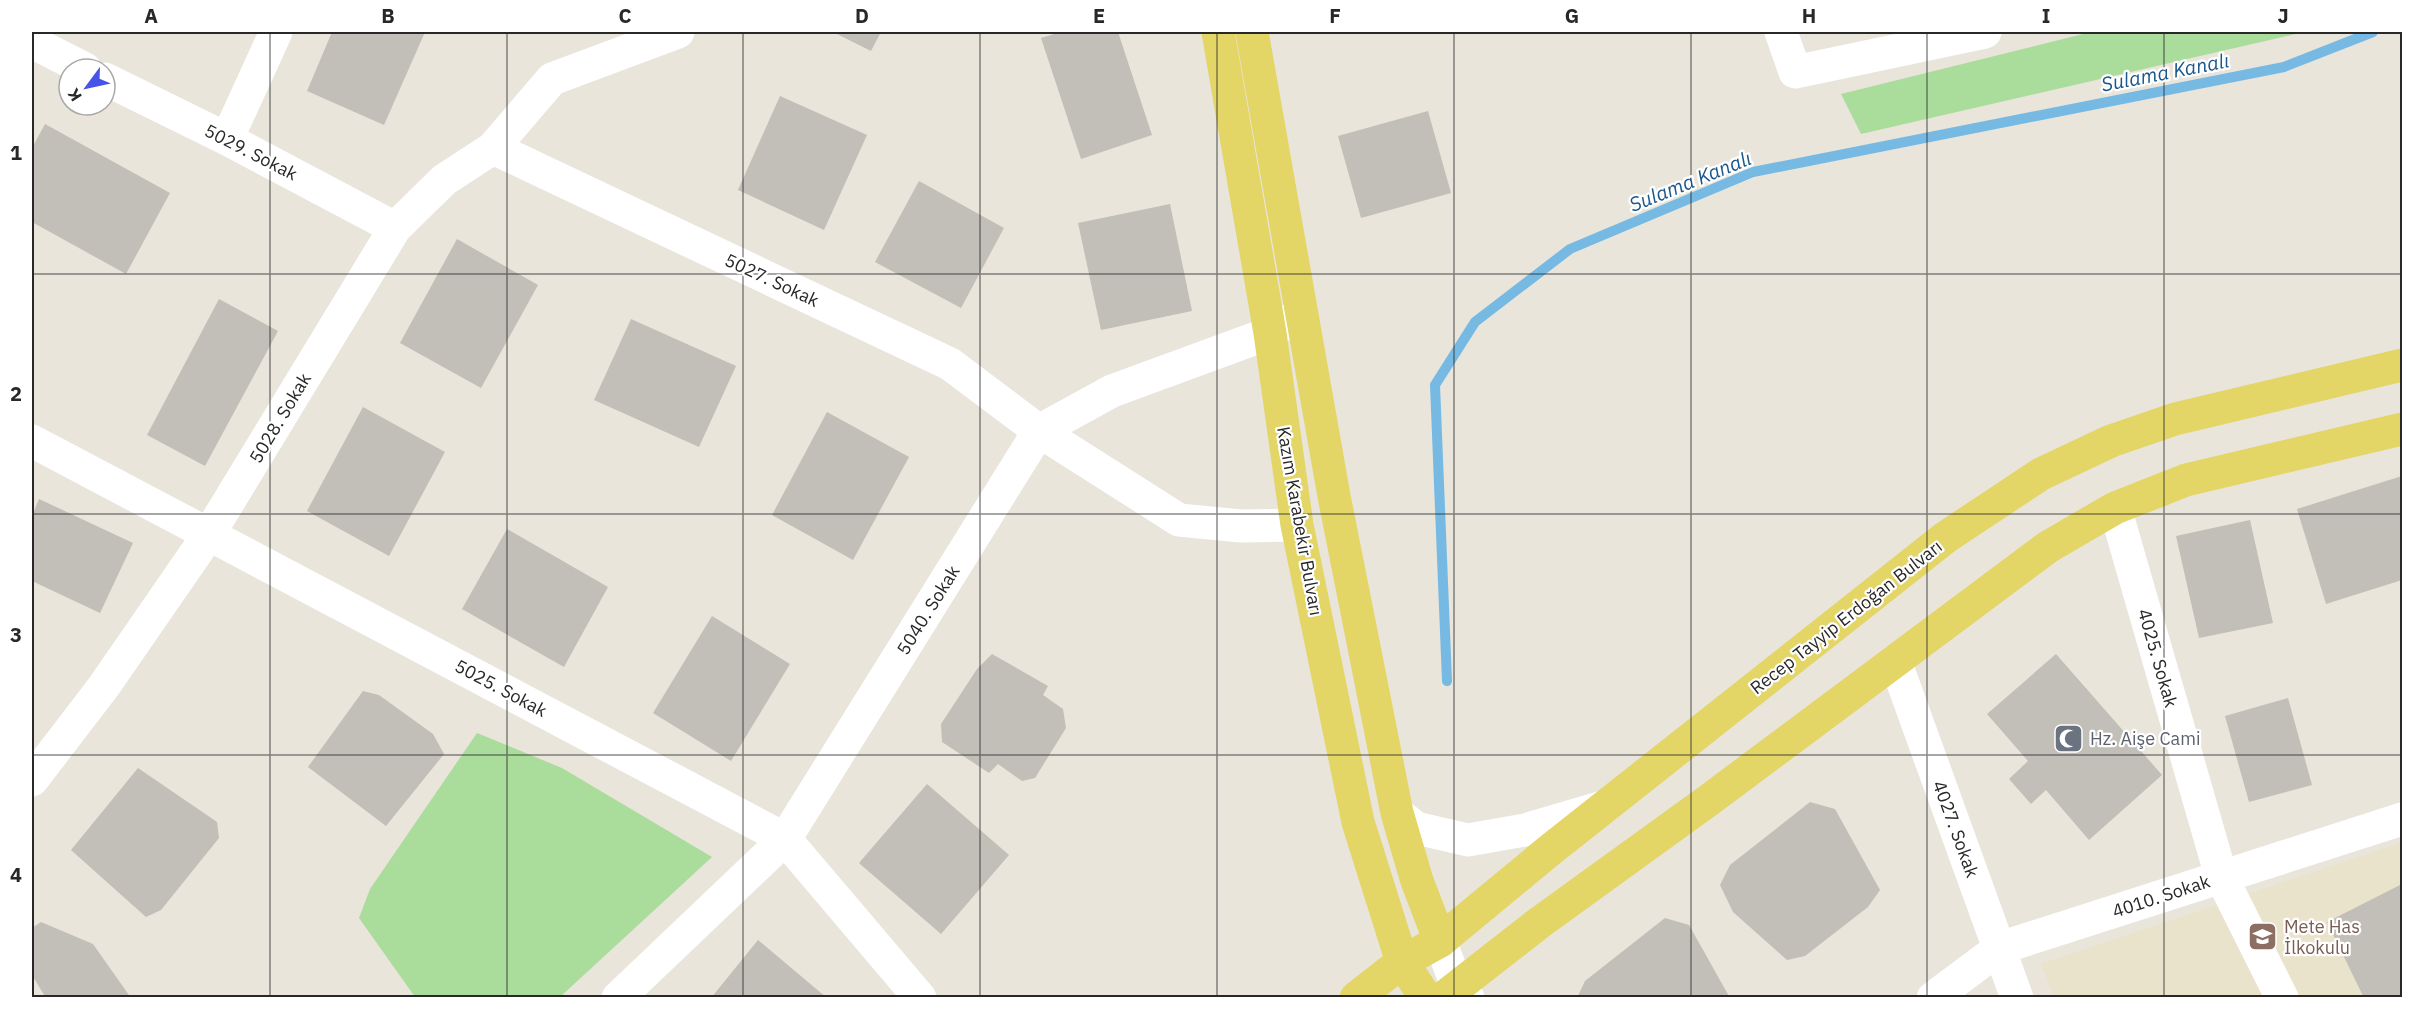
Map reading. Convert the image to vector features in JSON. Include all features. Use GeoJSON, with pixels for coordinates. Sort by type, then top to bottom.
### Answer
{"type":"FeatureCollection","features":[{"type":"Feature","properties":{"kind":"main road","name":"Kazım Karabekir Bulvarı"},"geometry":{"type":"LineString","coordinates":[[1218,32],[1270,333],[1297,525],[1358,822],[1402,962],[1426,998]]}},
{"type":"Feature","properties":{"kind":"main road"},"geometry":{"type":"LineString","coordinates":[[1252,32],[1334,496],[1396,813],[1417,882],[1440,941]]}},
{"type":"Feature","properties":{"kind":"main road","name":"Recep Tayyip Erdoğan Bulvarı"},"geometry":{"type":"LineString","coordinates":[[1356,998],[1402,962],[1440,941],[1606,806],[1946,537],[2041,474],[2111,441],[2175,419],[2403,365]]}},
{"type":"Feature","properties":{"kind":"main road"},"geometry":{"type":"LineString","coordinates":[[1456,994],[1539,922],[1709,800],[2048,547],[2115,508],[2186,480],[2403,429]]}},
{"type":"Feature","properties":{"kind":"street"},"geometry":{"type":"LineString","coordinates":[[227,139],[276,32]]}},
{"type":"Feature","properties":{"kind":"street","name":"5028. Sokak"},"geometry":{"type":"LineString","coordinates":[[32,780],[104,686],[209,534],[395,228],[444,180],[493,148],[552,79],[678,32]]}},
{"type":"Feature","properties":{"kind":"street"},"geometry":{"type":"LineString","coordinates":[[1781,32],[1795,72],[1985,32]]}},
{"type":"Feature","properties":{"kind":"street"},"geometry":{"type":"LineString","coordinates":[[32,42],[61,57]]}},
{"type":"Feature","properties":{"kind":"street","name":"5029. Sokak"},"geometry":{"type":"LineString","coordinates":[[117,85],[227,139],[395,228]]}},
{"type":"Feature","properties":{"kind":"street","name":"5027. Sokak"},"geometry":{"type":"LineString","coordinates":[[493,148],[950,364],[1039,431],[1179,520],[1240,525],[1297,525]]}},
{"type":"Feature","properties":{"kind":"street","name":"5040. Sokak"},"geometry":{"type":"LineString","coordinates":[[618,998],[785,839],[1039,431],[1112,391],[1270,333],[1302,312]]}},
{"type":"Feature","properties":{"kind":"street","name":"5025. Sokak"},"geometry":{"type":"LineString","coordinates":[[32,441],[785,839],[920,998]]}},
{"type":"Feature","properties":{"kind":"street","name":"4025. Sokak"},"geometry":{"type":"LineString","coordinates":[[2115,508],[2220,876],[2282,998]]}},
{"type":"Feature","properties":{"kind":"street","name":"4027. Sokak"},"geometry":{"type":"LineString","coordinates":[[1895,661],[2017,998]]}},
{"type":"Feature","properties":{"kind":"street"},"geometry":{"type":"LineString","coordinates":[[1396,813],[1416,828],[1468,840],[1524,830],[1606,806]]}},
{"type":"Feature","properties":{"kind":"street","name":"4010. Sokak"},"geometry":{"type":"LineString","coordinates":[[1932,998],[2000,948],[2403,819]]}},
{"type":"Feature","properties":{"kind":"street"},"geometry":{"type":"LineString","coordinates":[[1440,941],[1456,994]]}},
{"type":"Feature","properties":{"kind":"shaded area","name":"Mete Has İlkokulu"},"geometry":{"type":"Polygon","coordinates":[[[2402,842],[2402,997],[2053,997],[2041,964],[2402,842]]]}},
{"type":"Feature","properties":{"kind":"green space"},"geometry":{"type":"Polygon","coordinates":[[[2091,32],[2304,32],[1861,134],[1841,94],[2091,32]]]}},
{"type":"Feature","properties":{"kind":"green space"},"geometry":{"type":"Polygon","coordinates":[[[477,733],[562,768],[712,857],[560,997],[415,997],[359,918],[370,889],[477,733]]]}},
{"type":"Feature","properties":{"kind":"building"},"geometry":{"type":"Polygon","coordinates":[[[332,32],[425,32],[384,125],[307,91],[332,32]]]}},
{"type":"Feature","properties":{"kind":"building"},"geometry":{"type":"Polygon","coordinates":[[[833,32],[881,32],[871,51],[833,32]]]}},
{"type":"Feature","properties":{"kind":"building"},"geometry":{"type":"Polygon","coordinates":[[[1061,32],[1118,32],[1152,135],[1081,159],[1041,38],[1061,32]]]}},
{"type":"Feature","properties":{"kind":"building"},"geometry":{"type":"Polygon","coordinates":[[[780,96],[867,135],[824,230],[738,190],[780,96]]]}},
{"type":"Feature","properties":{"kind":"building"},"geometry":{"type":"Polygon","coordinates":[[[1428,111],[1451,193],[1361,218],[1338,136],[1428,111]]]}},
{"type":"Feature","properties":{"kind":"building"},"geometry":{"type":"Polygon","coordinates":[[[45,124],[170,193],[126,274],[32,222],[32,148],[45,124]]]}},
{"type":"Feature","properties":{"kind":"building"},"geometry":{"type":"Polygon","coordinates":[[[919,181],[1004,228],[961,308],[875,262],[919,181]]]}},
{"type":"Feature","properties":{"kind":"building"},"geometry":{"type":"Polygon","coordinates":[[[1170,204],[1192,311],[1101,330],[1078,223],[1170,204]]]}},
{"type":"Feature","properties":{"kind":"building"},"geometry":{"type":"Polygon","coordinates":[[[457,239],[538,285],[481,388],[400,343],[457,239]]]}},
{"type":"Feature","properties":{"kind":"building"},"geometry":{"type":"Polygon","coordinates":[[[219,299],[278,331],[205,466],[147,435],[219,299]]]}},
{"type":"Feature","properties":{"kind":"building"},"geometry":{"type":"Polygon","coordinates":[[[631,319],[736,366],[699,447],[594,400],[631,319]]]}},
{"type":"Feature","properties":{"kind":"building"},"geometry":{"type":"Polygon","coordinates":[[[363,407],[445,452],[389,556],[307,511],[363,407]]]}},
{"type":"Feature","properties":{"kind":"building"},"geometry":{"type":"Polygon","coordinates":[[[827,412],[909,457],[853,560],[772,515],[827,412]]]}},
{"type":"Feature","properties":{"kind":"building"},"geometry":{"type":"Polygon","coordinates":[[[2402,476],[2402,580],[2326,604],[2297,509],[2402,476]]]}},
{"type":"Feature","properties":{"kind":"building"},"geometry":{"type":"Polygon","coordinates":[[[39,499],[133,543],[100,613],[32,581],[32,516],[39,499]]]}},
{"type":"Feature","properties":{"kind":"building"},"geometry":{"type":"Polygon","coordinates":[[[2250,520],[2273,623],[2199,638],[2176,536],[2250,520]]]}},
{"type":"Feature","properties":{"kind":"building"},"geometry":{"type":"Polygon","coordinates":[[[507,529],[608,587],[564,667],[462,609],[507,529]]]}},
{"type":"Feature","properties":{"kind":"building"},"geometry":{"type":"Polygon","coordinates":[[[712,616],[790,664],[731,761],[653,713],[712,616]]]}},
{"type":"Feature","properties":{"kind":"building"},"geometry":{"type":"Polygon","coordinates":[[[992,654],[1048,686],[1043,695],[1063,709],[1066,728],[1035,778],[1022,781],[998,764],[989,773],[942,742],[941,724],[977,669],[992,654]]]}},
{"type":"Feature","properties":{"kind":"building","name":"Hz. Aişe Cami"},"geometry":{"type":"Polygon","coordinates":[[[2056,654],[2162,775],[2089,840],[2046,790],[2031,804],[2009,779],[2028,761],[1987,714],[2056,654]]]}},
{"type":"Feature","properties":{"kind":"building"},"geometry":{"type":"Polygon","coordinates":[[[363,691],[379,695],[433,734],[444,754],[386,826],[308,767],[363,691]]]}},
{"type":"Feature","properties":{"kind":"building"},"geometry":{"type":"Polygon","coordinates":[[[2288,698],[2312,785],[2249,802],[2225,716],[2288,698]]]}},
{"type":"Feature","properties":{"kind":"building"},"geometry":{"type":"Polygon","coordinates":[[[138,768],[217,822],[219,838],[161,910],[146,917],[71,850],[138,768]]]}},
{"type":"Feature","properties":{"kind":"building"},"geometry":{"type":"Polygon","coordinates":[[[927,784],[1009,855],[941,934],[859,863],[927,784]]]}},
{"type":"Feature","properties":{"kind":"building"},"geometry":{"type":"Polygon","coordinates":[[[1810,802],[1835,809],[1880,890],[1868,907],[1805,956],[1787,960],[1733,912],[1720,885],[1730,865],[1810,802]]]}},
{"type":"Feature","properties":{"kind":"building"},"geometry":{"type":"Polygon","coordinates":[[[2402,884],[2402,998],[2364,998],[2327,922],[2402,884]]]}},
{"type":"Feature","properties":{"kind":"building"},"geometry":{"type":"Polygon","coordinates":[[[1665,918],[1689,925],[1730,998],[1577,998],[1585,981],[1665,918]]]}},
{"type":"Feature","properties":{"kind":"building"},"geometry":{"type":"Polygon","coordinates":[[[41,922],[93,944],[131,998],[46,998],[32,975],[32,928],[41,922]]]}},
{"type":"Feature","properties":{"kind":"building"},"geometry":{"type":"Polygon","coordinates":[[[758,940],[827,998],[711,998],[758,940]]]}},
{"type":"Feature","properties":{"kind":"waterway","name":"Sulama Kanalı"},"geometry":{"type":"LineString","coordinates":[[1447,681],[1435,385],[1475,322],[1570,249],[1753,172],[2284,67],[2373,32]]}},
{"type":"Feature","properties":{"kind":"place","name":"Hz. Aişe Cami"},"geometry":{"type":"Point","coordinates":[2069,738]}},
{"type":"Feature","properties":{"kind":"place","name":"Mete Has İlkokulu"},"geometry":{"type":"Point","coordinates":[2263,936]}}]}
